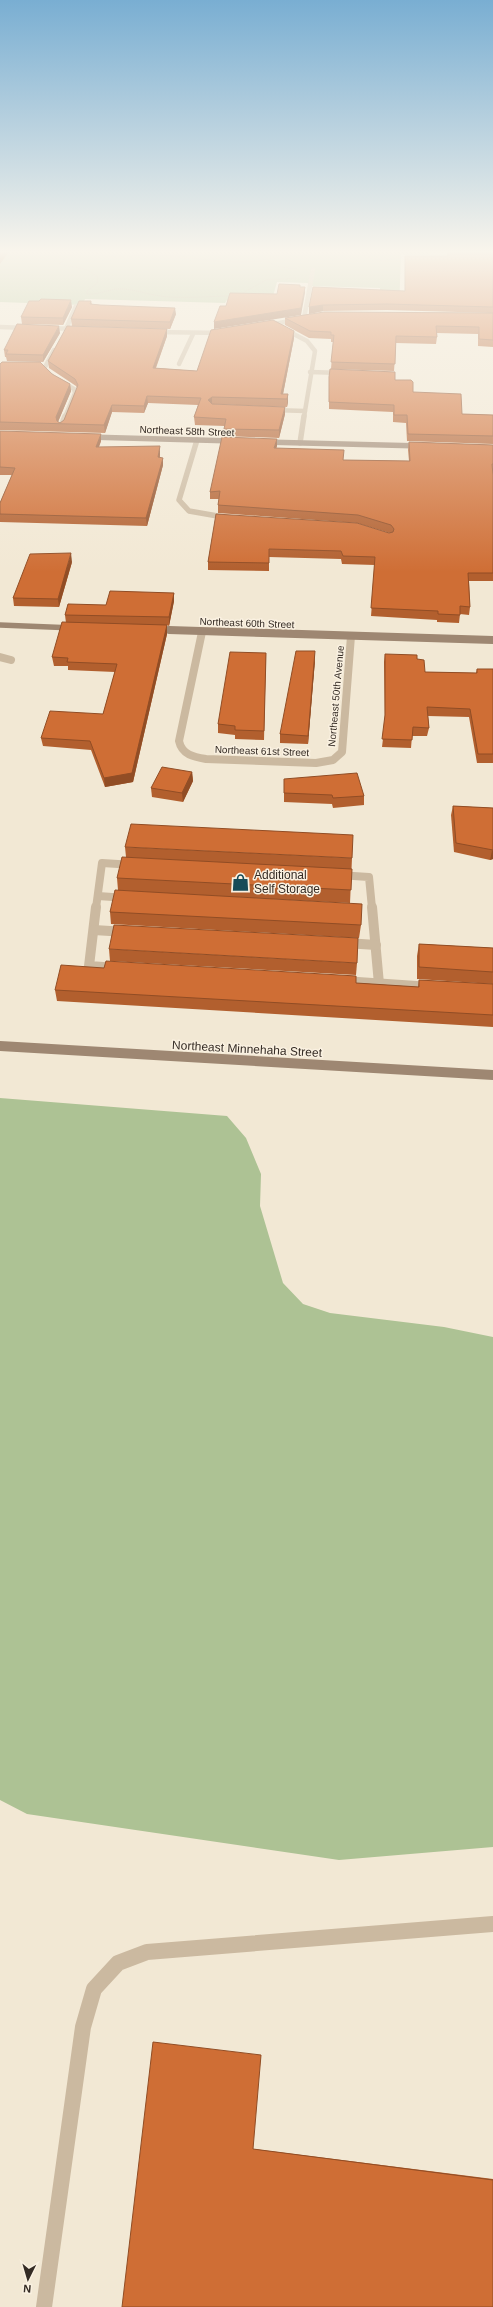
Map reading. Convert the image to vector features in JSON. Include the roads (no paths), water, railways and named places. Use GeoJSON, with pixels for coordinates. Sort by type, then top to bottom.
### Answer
{"type":"FeatureCollection","features":[{"type":"Feature","properties":{"kind":"street"},"geometry":{"type":"LineString","coordinates":[[49,357],[43,366],[44,369],[55,378],[74,389],[75,392],[61,426]]}},
{"type":"Feature","properties":{"kind":"street"},"geometry":{"type":"LineString","coordinates":[[179,364],[182,357]]}},
{"type":"Feature","properties":{"kind":"street"},"geometry":{"type":"LineString","coordinates":[[300,443],[310,372],[313,369],[315,357]]}},
{"type":"Feature","properties":{"kind":"street"},"geometry":{"type":"LineString","coordinates":[[310,372],[349,374]]}},
{"type":"Feature","properties":{"kind":"street"},"geometry":{"type":"LineString","coordinates":[[266,410],[305,411]]}},
{"type":"Feature","properties":{"kind":"street","name":"Northeast 58th Street"},"geometry":{"type":"LineString","coordinates":[[82,437],[244,442]]}},
{"type":"Feature","properties":{"kind":"street"},"geometry":{"type":"LineString","coordinates":[[197,440],[179,500],[188,511],[214,517],[238,519]]}},
{"type":"Feature","properties":{"kind":"street"},"geometry":{"type":"LineString","coordinates":[[260,442],[429,446]]}},
{"type":"Feature","properties":{"kind":"street"},"geometry":{"type":"LineString","coordinates":[[0,625],[78,628]]}},
{"type":"Feature","properties":{"kind":"street","name":"Northeast 60th Street"},"geometry":{"type":"LineString","coordinates":[[148,630],[493,640]]}},
{"type":"Feature","properties":{"kind":"street","name":"Northeast 61st Street"},"geometry":{"type":"LineString","coordinates":[[202,632],[180,741],[180,746],[186,753],[206,759],[304,763],[326,762],[337,757]]}},
{"type":"Feature","properties":{"kind":"street","name":"Northeast 50th Avenue"},"geometry":{"type":"LineString","coordinates":[[337,757],[343,747],[351,636]]}},
{"type":"Feature","properties":{"kind":"street"},"geometry":{"type":"LineString","coordinates":[[0,657],[11,660]]}},
{"type":"Feature","properties":{"kind":"street"},"geometry":{"type":"LineString","coordinates":[[128,969],[89,966],[102,864],[142,865]]}},
{"type":"Feature","properties":{"kind":"street"},"geometry":{"type":"LineString","coordinates":[[330,875],[369,877],[368,910],[376,945],[379,984]]}},
{"type":"Feature","properties":{"kind":"street"},"geometry":{"type":"LineString","coordinates":[[98,896],[137,898]]}},
{"type":"Feature","properties":{"kind":"street"},"geometry":{"type":"LineString","coordinates":[[94,930],[133,932]]}},
{"type":"Feature","properties":{"kind":"street"},"geometry":{"type":"LineString","coordinates":[[336,943],[376,945]]}},
{"type":"Feature","properties":{"kind":"street"},"geometry":{"type":"LineString","coordinates":[[332,981],[440,987]]}},
{"type":"Feature","properties":{"kind":"street","name":"Northeast Minnehaha Street"},"geometry":{"type":"LineString","coordinates":[[0,1046],[493,1075]]}},
{"type":"Feature","properties":{"kind":"street"},"geometry":{"type":"LineString","coordinates":[[44,2307],[83,2028],[94,1989],[118,1963],[147,1952],[493,1924]]}},
{"type":"Feature","properties":{"kind":"place","name":"Additional Self Storage"},"geometry":{"type":"Point","coordinates":[241,882]}}]}
